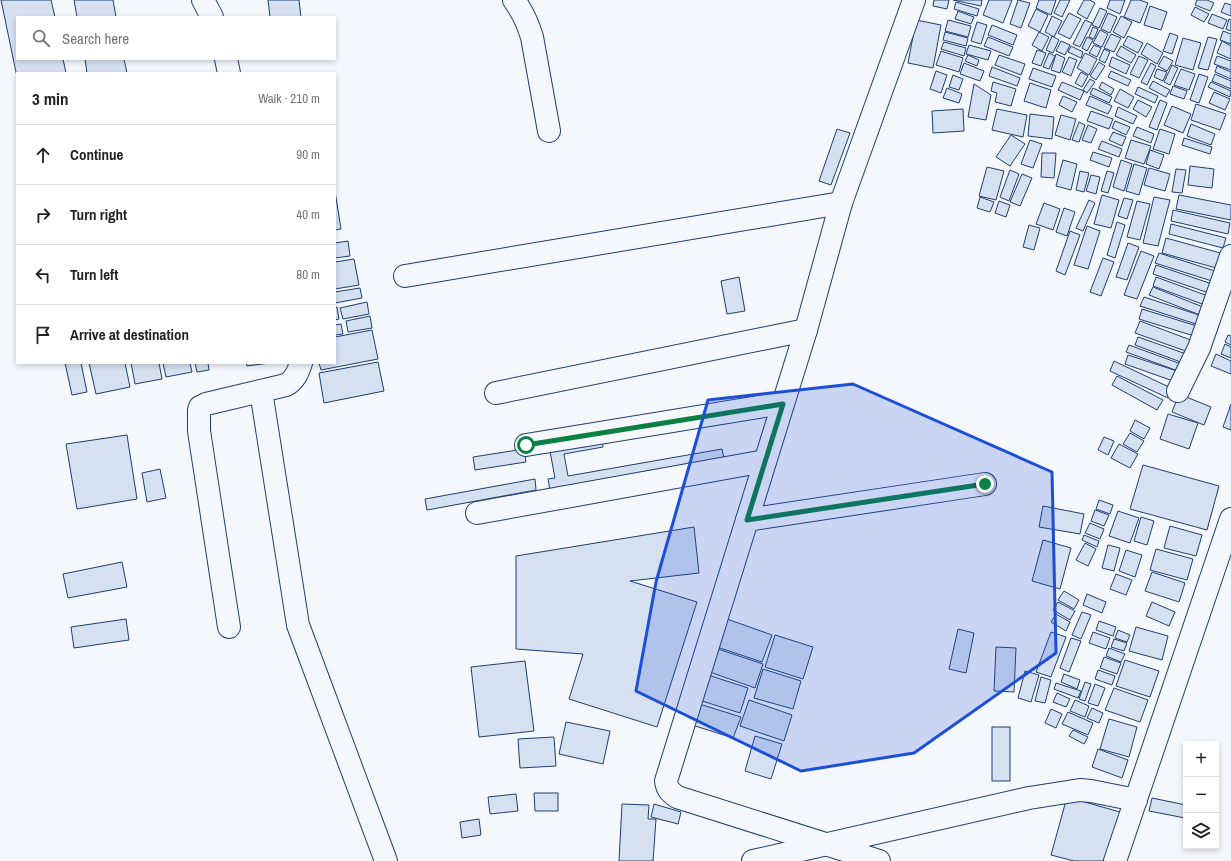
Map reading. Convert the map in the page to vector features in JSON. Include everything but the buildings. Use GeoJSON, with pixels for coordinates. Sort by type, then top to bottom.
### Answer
{"type":"FeatureCollection","features":[{"type":"Feature","properties":{"kind":"street"},"geometry":{"type":"LineString","coordinates":[[203,0],[211,16]]}},
{"type":"Feature","properties":{"kind":"street"},"geometry":{"type":"LineString","coordinates":[[514,0],[522,13],[532,37],[549,131]]}},
{"type":"Feature","properties":{"kind":"street"},"geometry":{"type":"LineString","coordinates":[[878,861],[677,797],[670,792],[666,781],[806,330],[841,203],[914,0]]}},
{"type":"Feature","properties":{"kind":"street"},"geometry":{"type":"LineString","coordinates":[[226,60],[229,72]]}},
{"type":"Feature","properties":{"kind":"street"},"geometry":{"type":"LineString","coordinates":[[405,276],[841,203]]}},
{"type":"Feature","properties":{"kind":"street"},"geometry":{"type":"LineString","coordinates":[[1178,391],[1199,348],[1231,256]]}},
{"type":"Feature","properties":{"kind":"street"},"geometry":{"type":"LineString","coordinates":[[496,393],[806,330]]}},
{"type":"Feature","properties":{"kind":"street"},"geometry":{"type":"LineString","coordinates":[[229,627],[199,431],[198,414],[200,407],[206,404],[280,387],[290,383],[295,376],[300,364]]}},
{"type":"Feature","properties":{"kind":"street"},"geometry":{"type":"LineString","coordinates":[[261,391],[298,625],[386,861]]}},
{"type":"Feature","properties":{"kind":"street"},"geometry":{"type":"LineString","coordinates":[[526,445],[783,404]]}},
{"type":"Feature","properties":{"kind":"street"},"geometry":{"type":"LineString","coordinates":[[477,513],[765,461]]}},
{"type":"Feature","properties":{"kind":"street"},"geometry":{"type":"LineString","coordinates":[[747,520],[985,484]]}},
{"type":"Feature","properties":{"kind":"street"},"geometry":{"type":"LineString","coordinates":[[1115,861],[1136,800],[1224,565],[1231,519]]}},
{"type":"Feature","properties":{"kind":"street"},"geometry":{"type":"LineString","coordinates":[[753,861],[1036,797],[1080,790],[1091,790],[1136,800]]}},
{"type":"Feature","properties":{"kind":"highlighted area"},"geometry":{"type":"Polygon","coordinates":[[[853,384],[1052,472],[1056,653],[914,753],[801,771],[636,691],[656,582],[708,400],[853,384]]]}},
{"type":"Feature","properties":{"kind":"route"},"geometry":{"type":"LineString","coordinates":[[526,445],[783,404],[747,520],[985,484]]}}]}
